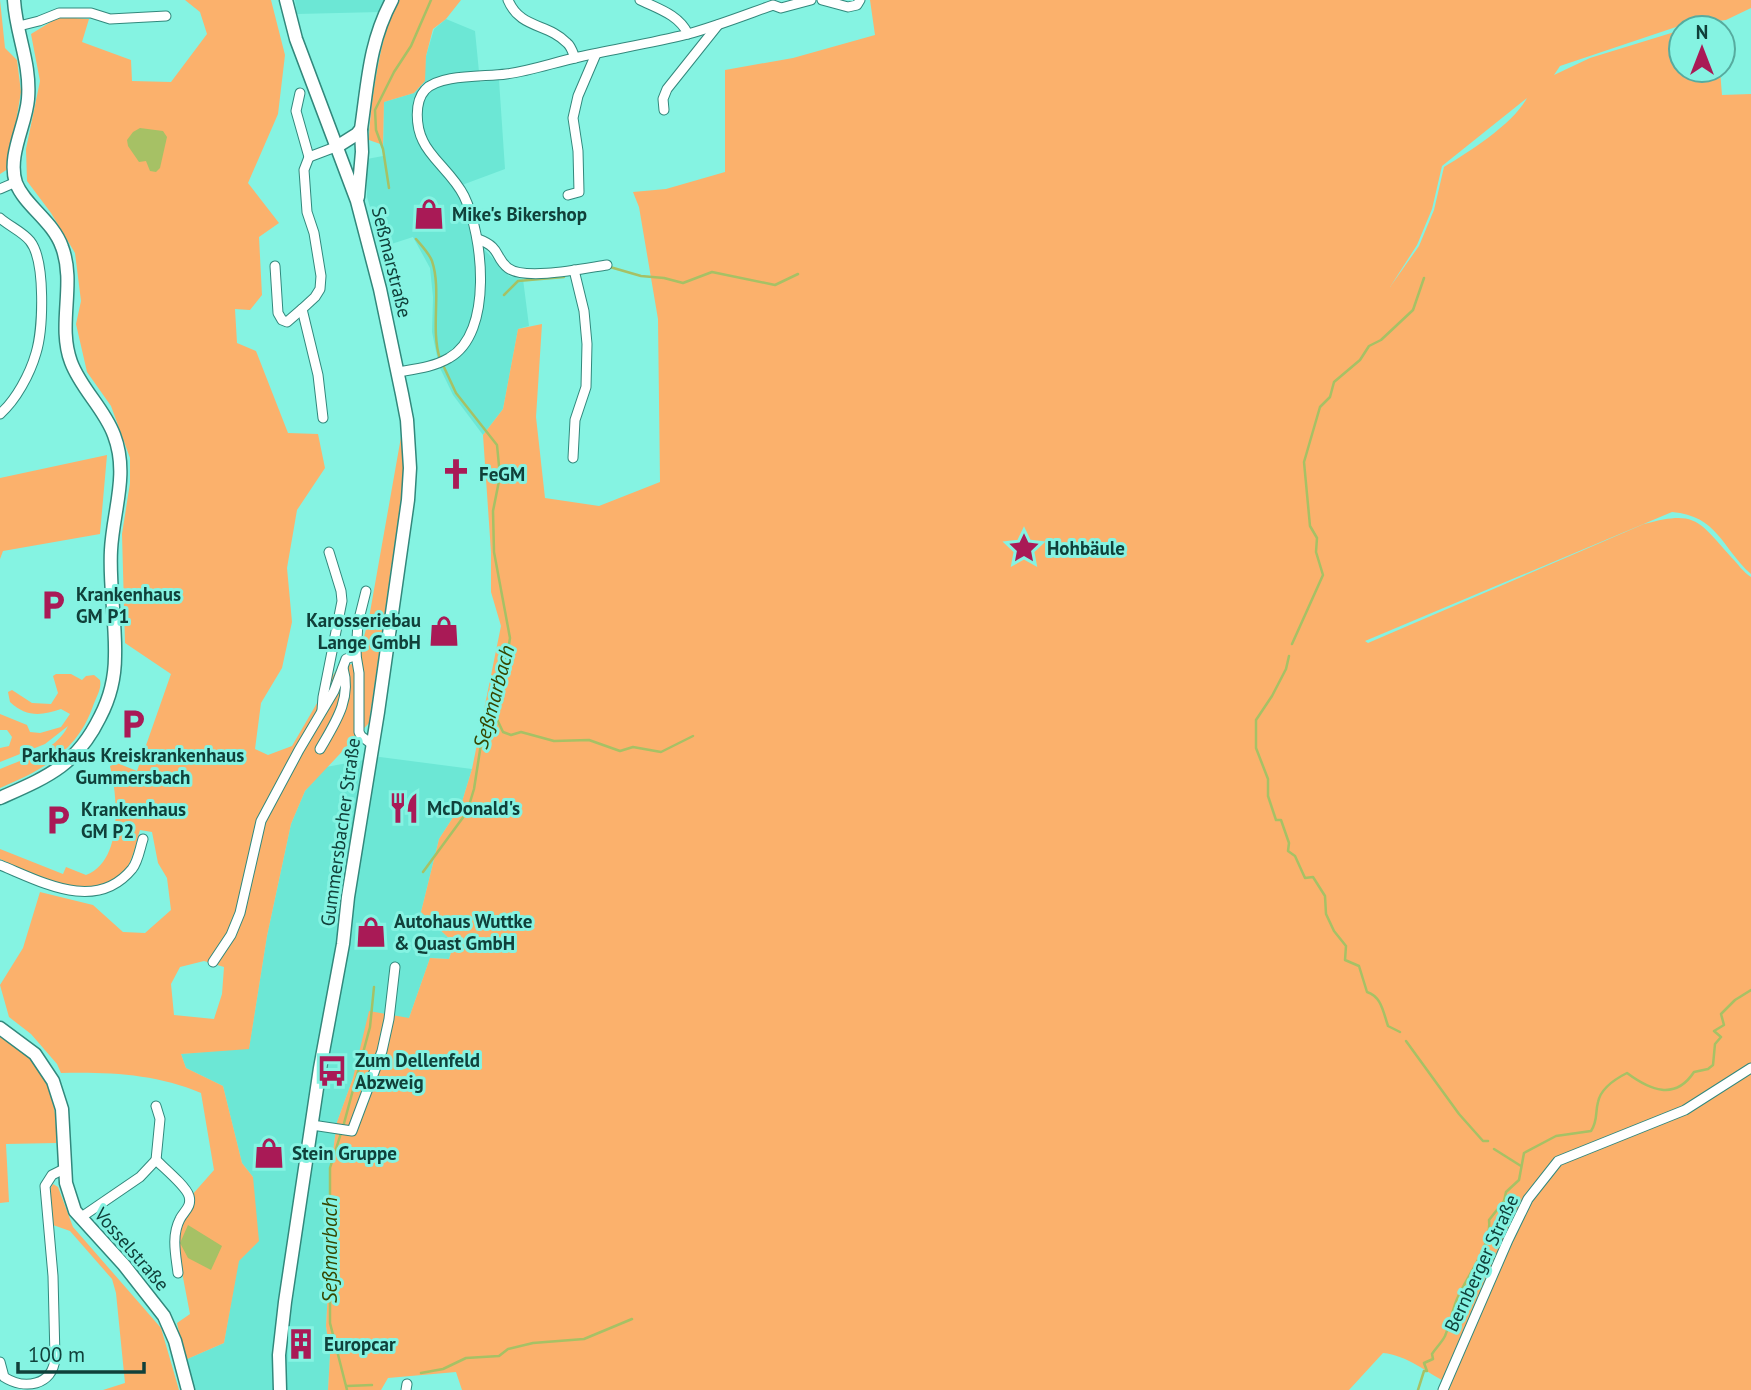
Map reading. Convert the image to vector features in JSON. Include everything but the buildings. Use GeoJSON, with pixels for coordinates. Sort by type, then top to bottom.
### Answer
{"type":"FeatureCollection","features":[{"type":"Feature","properties":{"kind":"main road"},"geometry":{"type":"LineString","coordinates":[[0,798],[50,774],[76,753],[88,740],[109,697],[115,654],[111,548],[121,482],[121,458],[114,435],[71,362],[66,338],[66,259],[61,243],[53,228],[22,193],[16,182],[15,159],[28,102],[29,71],[14,0]]}},
{"type":"Feature","properties":{"kind":"main road","name":"Seßmarstraße"},"geometry":{"type":"LineString","coordinates":[[286,0],[296,40],[357,201],[398,372],[407,420],[410,468],[402,543]]}},
{"type":"Feature","properties":{"kind":"main road"},"geometry":{"type":"LineString","coordinates":[[357,201],[362,152],[361,129],[372,50],[382,19],[392,0]]}},
{"type":"Feature","properties":{"kind":"main road"},"geometry":{"type":"LineString","coordinates":[[338,146],[361,129]]}},
{"type":"Feature","properties":{"kind":"main road","name":"Gummersbacher Straße"},"geometry":{"type":"LineString","coordinates":[[280,1390],[281,1334],[312,1125],[343,944],[402,543]]}},
{"type":"Feature","properties":{"kind":"main road","name":"Vosselstraße"},"geometry":{"type":"LineString","coordinates":[[0,1028],[34,1054],[54,1081],[62,1109],[64,1169],[68,1195],[80,1218],[124,1265],[164,1316],[175,1340],[188,1390]]}},
{"type":"Feature","properties":{"kind":"street"},"geometry":{"type":"LineString","coordinates":[[508,0],[520,18],[553,33],[568,44],[575,58]]}},
{"type":"Feature","properties":{"kind":"street"},"geometry":{"type":"LineString","coordinates":[[640,0],[675,17],[688,34]]}},
{"type":"Feature","properties":{"kind":"street"},"geometry":{"type":"LineString","coordinates":[[398,372],[433,365],[451,358],[468,341],[480,290],[478,239],[465,198],[454,177],[423,143],[418,126],[418,107],[424,91],[437,81],[509,74],[688,34],[775,2],[781,8],[811,0]]}},
{"type":"Feature","properties":{"kind":"street"},"geometry":{"type":"LineString","coordinates":[[822,0],[849,7],[857,5],[860,0]]}},
{"type":"Feature","properties":{"kind":"street"},"geometry":{"type":"LineString","coordinates":[[19,26],[59,13],[91,13],[110,19],[166,16]]}},
{"type":"Feature","properties":{"kind":"street"},"geometry":{"type":"LineString","coordinates":[[664,110],[663,99],[667,89],[719,24]]}},
{"type":"Feature","properties":{"kind":"street"},"geometry":{"type":"LineString","coordinates":[[568,195],[579,192],[579,151],[573,118],[578,96],[596,54]]}},
{"type":"Feature","properties":{"kind":"street"},"geometry":{"type":"LineString","coordinates":[[275,267],[278,313],[282,320],[287,322],[315,297],[320,289],[321,276],[314,233],[307,212],[304,170],[309,157],[296,111],[300,93]]}},
{"type":"Feature","properties":{"kind":"street"},"geometry":{"type":"LineString","coordinates":[[309,157],[338,146]]}},
{"type":"Feature","properties":{"kind":"street"},"geometry":{"type":"LineString","coordinates":[[0,189],[16,182]]}},
{"type":"Feature","properties":{"kind":"street"},"geometry":{"type":"LineString","coordinates":[[0,218],[30,241],[39,259],[42,277],[37,353],[20,389],[0,414]]}},
{"type":"Feature","properties":{"kind":"street"},"geometry":{"type":"LineString","coordinates":[[478,239],[491,244],[508,268],[523,273],[607,265]]}},
{"type":"Feature","properties":{"kind":"street"},"geometry":{"type":"LineString","coordinates":[[573,458],[575,420],[586,387],[587,344],[584,311],[574,270]]}},
{"type":"Feature","properties":{"kind":"street"},"geometry":{"type":"LineString","coordinates":[[302,309],[317,375],[323,418]]}},
{"type":"Feature","properties":{"kind":"street"},"geometry":{"type":"LineString","coordinates":[[322,711],[342,601],[329,552]]}},
{"type":"Feature","properties":{"kind":"street"},"geometry":{"type":"LineString","coordinates":[[366,591],[358,623],[356,655],[359,673],[359,732],[373,745]]}},
{"type":"Feature","properties":{"kind":"street"},"geometry":{"type":"LineString","coordinates":[[213,962],[231,935],[240,913],[261,821],[349,657],[356,655]]}},
{"type":"Feature","properties":{"kind":"street"},"geometry":{"type":"LineString","coordinates":[[320,748],[345,700],[346,678],[343,668]]}},
{"type":"Feature","properties":{"kind":"street"},"geometry":{"type":"LineString","coordinates":[[0,865],[65,890],[83,893],[101,890],[113,886],[133,868],[143,839]]}},
{"type":"Feature","properties":{"kind":"street"},"geometry":{"type":"LineString","coordinates":[[312,1125],[352,1131],[382,1051],[395,967]]}},
{"type":"Feature","properties":{"kind":"street","name":"Bernberger Straße"},"geometry":{"type":"LineString","coordinates":[[1443,1390],[1528,1199],[1558,1161],[1685,1110],[1751,1068]]}},
{"type":"Feature","properties":{"kind":"street"},"geometry":{"type":"LineString","coordinates":[[80,1218],[140,1177],[156,1160],[160,1119],[156,1106]]}},
{"type":"Feature","properties":{"kind":"street"},"geometry":{"type":"LineString","coordinates":[[156,1160],[187,1190],[190,1198],[188,1210],[180,1219],[174,1240],[178,1273]]}},
{"type":"Feature","properties":{"kind":"street"},"geometry":{"type":"LineString","coordinates":[[0,1362],[4,1377],[20,1388],[41,1384],[53,1371],[53,1276],[45,1186],[52,1175],[64,1169]]}},
{"type":"Feature","properties":{"kind":"shaded area"},"geometry":{"type":"Polygon","coordinates":[[[0,0],[5,48],[17,60],[21,92],[8,169],[0,174],[0,0]]]}},
{"type":"Feature","properties":{"kind":"shaded area"},"geometry":{"type":"Polygon","coordinates":[[[185,0],[271,0],[285,55],[278,114],[248,183],[279,223],[259,237],[262,295],[250,310],[235,309],[237,343],[256,351],[288,433],[318,434],[325,468],[297,510],[287,568],[292,622],[282,668],[261,703],[255,749],[268,755],[292,746],[338,667],[357,663],[369,618],[401,437],[404,478],[369,723],[305,791],[291,824],[267,936],[249,1049],[181,1054],[186,1068],[223,1086],[242,1163],[253,1177],[259,1241],[239,1261],[224,1343],[185,1360],[177,1323],[190,1314],[176,1241],[192,1195],[214,1170],[201,1093],[132,1075],[61,1073],[57,1064],[31,1034],[9,1017],[0,985],[23,948],[40,892],[93,905],[123,932],[145,933],[171,910],[167,878],[158,863],[152,832],[140,830],[125,871],[113,882],[98,888],[82,888],[46,880],[0,859],[0,849],[63,874],[66,867],[86,875],[98,868],[112,843],[115,827],[115,794],[110,766],[117,763],[137,771],[171,674],[125,643],[122,534],[130,483],[130,458],[111,406],[87,372],[76,324],[81,301],[75,253],[51,213],[27,181],[26,149],[40,81],[31,34],[59,17],[89,19],[82,42],[131,60],[132,81],[171,82],[207,34],[200,12],[185,0]],[[204,961],[180,967],[171,984],[174,1015],[214,1019],[222,994],[224,967],[204,961]]]}},
{"type":"Feature","properties":{"kind":"shaded area"},"geometry":{"type":"Polygon","coordinates":[[[295,0],[386,0],[380,12],[297,14],[295,0]]]}},
{"type":"Feature","properties":{"kind":"shaded area"},"geometry":{"type":"Polygon","coordinates":[[[399,0],[461,0],[446,19],[433,29],[426,56],[425,81],[414,93],[384,102],[383,145],[369,140],[372,107],[382,47],[399,0]]]}},
{"type":"Feature","properties":{"kind":"shaded area"},"geometry":{"type":"Polygon","coordinates":[[[870,0],[1751,0],[1751,8],[1737,15],[1667,14],[1667,30],[1560,66],[1554,75],[1590,58],[1667,34],[1667,84],[1721,84],[1722,95],[1751,94],[1751,574],[1709,526],[1687,515],[1672,512],[1365,641],[1368,643],[1644,524],[1661,520],[1686,519],[1703,527],[1751,577],[1751,1390],[1447,1390],[1448,1383],[1409,1361],[1383,1353],[1349,1390],[462,1390],[456,1372],[388,1378],[381,1390],[328,1390],[330,1355],[326,1326],[331,1240],[329,1181],[337,1122],[353,1078],[369,1011],[409,1018],[430,958],[449,959],[454,943],[421,912],[439,839],[461,805],[472,769],[501,626],[491,592],[483,435],[503,409],[518,329],[542,324],[536,417],[545,498],[599,506],[660,482],[658,319],[639,207],[633,192],[666,189],[725,172],[725,70],[793,58],[875,35],[870,0]],[[1527,98],[1442,166],[1432,209],[1417,245],[1390,287],[1419,246],[1434,210],[1444,167],[1490,137],[1512,118],[1527,98]]]}},
{"type":"Feature","properties":{"kind":"shaded area"},"geometry":{"type":"Polygon","coordinates":[[[446,19],[475,31],[480,82],[499,80],[505,169],[454,188],[462,203],[471,235],[509,276],[523,279],[529,326],[518,329],[503,409],[483,435],[453,395],[439,366],[432,332],[430,268],[413,237],[382,247],[367,197],[367,159],[383,156],[384,102],[414,93],[424,81],[426,56],[434,29],[446,19]]]}},
{"type":"Feature","properties":{"kind":"shaded area"},"geometry":{"type":"Polygon","coordinates":[[[140,128],[163,131],[167,137],[160,168],[156,172],[150,171],[146,161],[139,162],[128,146],[127,140],[140,128]]]}},
{"type":"Feature","properties":{"kind":"shaded area"},"geometry":{"type":"Polygon","coordinates":[[[107,455],[100,534],[3,551],[0,559],[0,478],[107,455]]]}},
{"type":"Feature","properties":{"kind":"shaded area"},"geometry":{"type":"Polygon","coordinates":[[[71,674],[82,680],[86,676],[94,675],[100,680],[99,690],[86,722],[78,736],[56,758],[0,788],[0,769],[48,748],[63,735],[68,726],[45,744],[0,762],[0,748],[9,746],[12,737],[7,730],[0,730],[0,714],[27,725],[30,732],[40,733],[61,727],[70,714],[61,709],[40,714],[28,713],[10,702],[8,692],[12,690],[32,703],[51,704],[58,693],[53,676],[71,674]]]}},
{"type":"Feature","properties":{"kind":"shaded area"},"geometry":{"type":"Polygon","coordinates":[[[380,757],[472,769],[461,805],[439,839],[421,912],[454,943],[449,959],[430,958],[409,1018],[353,1078],[337,1122],[329,1181],[331,1240],[326,1326],[330,1355],[328,1390],[193,1390],[185,1360],[224,1343],[253,1177],[242,1163],[223,1086],[186,1068],[181,1054],[249,1048],[267,936],[291,824],[305,791],[326,767],[380,757]]]}},
{"type":"Feature","properties":{"kind":"shaded area"},"geometry":{"type":"Polygon","coordinates":[[[0,1034],[28,1056],[45,1080],[54,1108],[56,1143],[6,1144],[9,1202],[0,1203],[0,1034]]]}},
{"type":"Feature","properties":{"kind":"shaded area"},"geometry":{"type":"Polygon","coordinates":[[[53,1184],[58,1187],[73,1227],[161,1328],[179,1390],[103,1390],[125,1383],[116,1293],[112,1279],[70,1231],[53,1225],[50,1189],[53,1184]]]}},
{"type":"Feature","properties":{"kind":"shaded area"},"geometry":{"type":"Polygon","coordinates":[[[188,1225],[222,1246],[211,1270],[188,1258],[180,1243],[188,1225]]]}},
{"type":"Feature","properties":{"kind":"waterway","name":"Seßmarbach"},"geometry":{"type":"LineString","coordinates":[[389,188],[383,149],[376,130],[375,110],[411,46],[431,0]]}},
{"type":"Feature","properties":{"kind":"waterway","name":"Seßmarbach"},"geometry":{"type":"LineString","coordinates":[[416,239],[431,258],[435,273],[436,335],[440,359]]}},
{"type":"Feature","properties":{"kind":"waterway"},"geometry":{"type":"LineString","coordinates":[[610,267],[641,276],[683,283],[712,272],[775,285],[798,274]]}},
{"type":"Feature","properties":{"kind":"waterway"},"geometry":{"type":"LineString","coordinates":[[504,295],[518,281],[564,277]]}},
{"type":"Feature","properties":{"kind":"waterway"},"geometry":{"type":"LineString","coordinates":[[1292,644],[1323,575],[1316,552],[1317,538],[1310,526],[1304,462],[1320,407],[1330,397],[1334,382],[1360,360],[1369,346],[1381,340],[1413,310],[1424,278]]}},
{"type":"Feature","properties":{"kind":"waterway","name":"Seßmarbach"},"geometry":{"type":"LineString","coordinates":[[423,872],[467,812],[474,789],[483,731],[497,679],[507,657],[510,638],[494,552],[493,511],[500,476],[497,445],[456,393],[443,365]]}},
{"type":"Feature","properties":{"kind":"waterway"},"geometry":{"type":"LineString","coordinates":[[1289,656],[1286,669],[1256,720],[1256,748],[1268,779],[1268,796],[1276,820],[1281,820],[1289,843],[1288,851],[1295,856],[1305,878],[1313,877],[1325,896],[1326,914],[1334,931],[1346,946],[1345,960],[1359,966],[1367,992],[1379,1001],[1388,1026],[1400,1032]]}},
{"type":"Feature","properties":{"kind":"waterway"},"geometry":{"type":"LineString","coordinates":[[488,715],[495,715],[503,732],[511,735],[521,732],[554,741],[589,740],[620,751],[633,747],[661,752],[693,736]]}},
{"type":"Feature","properties":{"kind":"waterway","name":"Seßmarbach"},"geometry":{"type":"LineString","coordinates":[[343,1127],[370,1027],[374,987]]}},
{"type":"Feature","properties":{"kind":"waterway"},"geometry":{"type":"LineString","coordinates":[[1418,1390],[1424,1371],[1427,1371],[1424,1363],[1433,1359],[1432,1354],[1445,1336],[1457,1299],[1483,1250],[1489,1220],[1504,1201],[1506,1192],[1519,1180],[1524,1153],[1556,1136],[1591,1131],[1602,1092],[1613,1081],[1627,1073],[1653,1088],[1671,1090],[1687,1081],[1694,1072],[1708,1069],[1713,1065],[1715,1044],[1721,1037],[1714,1031],[1724,1025],[1721,1014],[1735,1000],[1751,990]]}},
{"type":"Feature","properties":{"kind":"waterway"},"geometry":{"type":"LineString","coordinates":[[1406,1041],[1459,1114],[1483,1141],[1488,1141]]}},
{"type":"Feature","properties":{"kind":"waterway","name":"Seßmarbach"},"geometry":{"type":"LineString","coordinates":[[341,1133],[330,1168],[330,1323],[347,1390]]}},
{"type":"Feature","properties":{"kind":"waterway"},"geometry":{"type":"LineString","coordinates":[[1494,1149],[1521,1166]]}},
{"type":"Feature","properties":{"kind":"waterway"},"geometry":{"type":"LineString","coordinates":[[421,1373],[443,1369],[466,1358],[499,1356],[508,1349],[533,1343],[584,1339],[632,1319]]}},
{"type":"Feature","properties":{"kind":"waterway"},"geometry":{"type":"LineString","coordinates":[[347,1386],[372,1385]]}},
{"type":"Feature","properties":{"kind":"place","name":"Mike's Bikershop"},"geometry":{"type":"Point","coordinates":[429,214]}},
{"type":"Feature","properties":{"kind":"place","name":"FeGM"},"geometry":{"type":"Point","coordinates":[456,474]}},
{"type":"Feature","properties":{"kind":"place","name":"Hohbäule"},"geometry":{"type":"Point","coordinates":[1024,548]}},
{"type":"Feature","properties":{"kind":"place","name":"Krankenhaus GM P1"},"geometry":{"type":"Point","coordinates":[53,605]}},
{"type":"Feature","properties":{"kind":"place","name":"Karosseriebau Lange GmbH"},"geometry":{"type":"Point","coordinates":[444,631]}},
{"type":"Feature","properties":{"kind":"place","name":"Parkhaus Kreiskrankenhaus Gummersbach"},"geometry":{"type":"Point","coordinates":[133,724]}},
{"type":"Feature","properties":{"kind":"place","name":"McDonald's"},"geometry":{"type":"Point","coordinates":[404,808]}},
{"type":"Feature","properties":{"kind":"place","name":"Krankenhaus GM P2"},"geometry":{"type":"Point","coordinates":[58,820]}},
{"type":"Feature","properties":{"kind":"place","name":"Autohaus Wuttke & Quast GmbH"},"geometry":{"type":"Point","coordinates":[371,932]}},
{"type":"Feature","properties":{"kind":"place","name":"Zum Dellenfeld Abzweig"},"geometry":{"type":"Point","coordinates":[332,1071]}},
{"type":"Feature","properties":{"kind":"place","name":"Stein Gruppe"},"geometry":{"type":"Point","coordinates":[269,1153]}},
{"type":"Feature","properties":{"kind":"place","name":"Europcar"},"geometry":{"type":"Point","coordinates":[301,1344]}}]}
